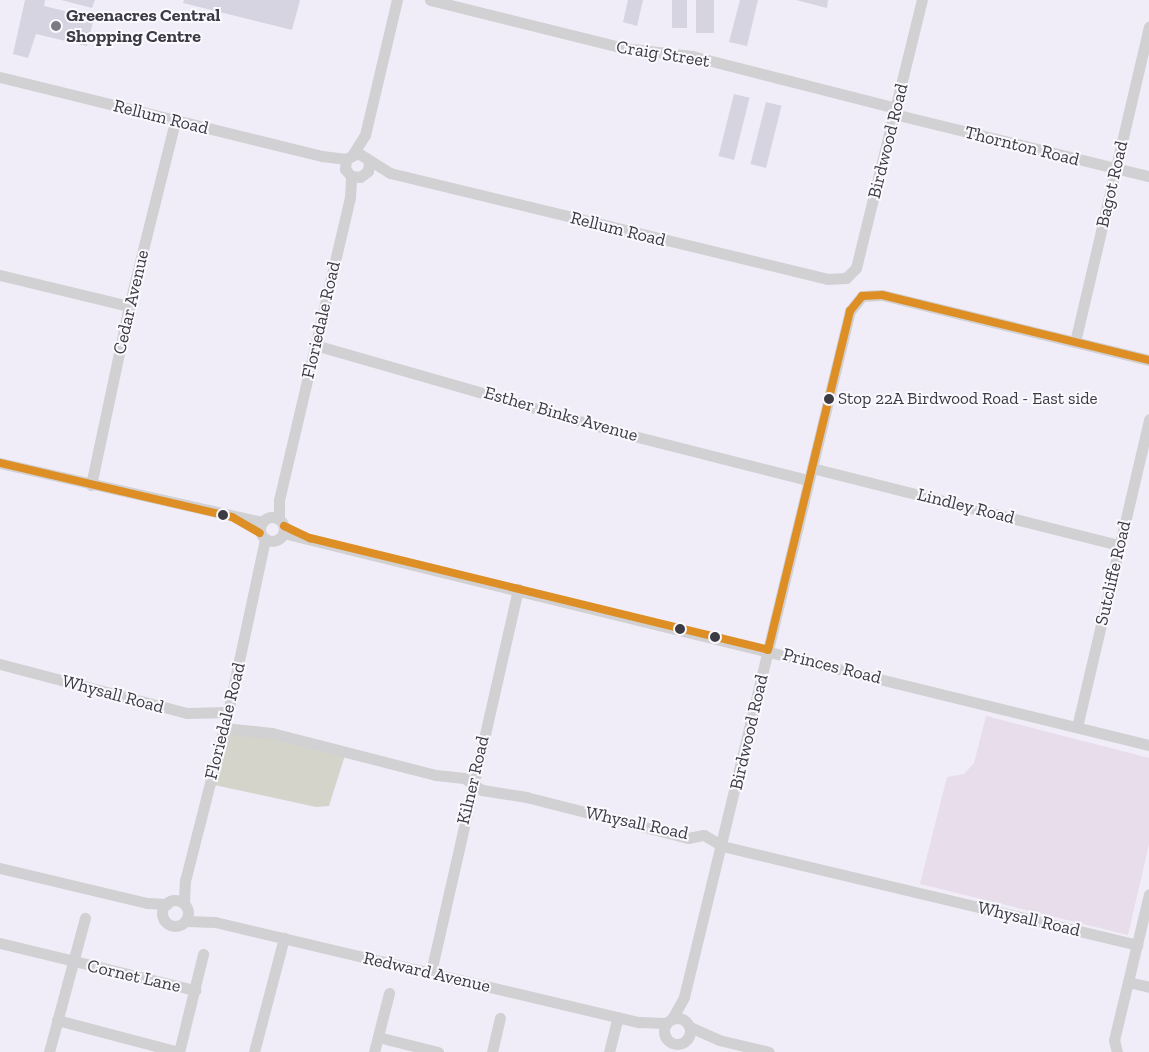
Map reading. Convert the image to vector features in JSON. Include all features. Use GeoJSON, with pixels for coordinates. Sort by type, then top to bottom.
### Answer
{"type":"FeatureCollection","features":[{"type":"Feature","properties":{"kind":"street","name":"Floriedale Road"},"geometry":{"type":"LineString","coordinates":[[178,904],[228,712],[350,198],[354,168],[365,135],[397,0]]}},
{"type":"Feature","properties":{"kind":"street","name":"Craig Street"},"geometry":{"type":"LineString","coordinates":[[430,0],[624,48],[692,56],[895,111]]}},
{"type":"Feature","properties":{"kind":"street","name":"Birdwood Road"},"geometry":{"type":"LineString","coordinates":[[846,278],[856,268],[922,0]]}},
{"type":"Feature","properties":{"kind":"street","name":"Bagot Road"},"geometry":{"type":"LineString","coordinates":[[1075,342],[1149,27]]}},
{"type":"Feature","properties":{"kind":"street","name":"Rellum Road"},"geometry":{"type":"LineString","coordinates":[[0,77],[322,156],[354,168],[390,173],[827,279],[846,278]]}},
{"type":"Feature","properties":{"kind":"street","name":"Thornton Road"},"geometry":{"type":"LineString","coordinates":[[895,111],[1149,176]]}},
{"type":"Feature","properties":{"kind":"street","name":"Cedar Avenue"},"geometry":{"type":"LineString","coordinates":[[91,485],[129,306],[174,121]]}},
{"type":"Feature","properties":{"kind":"street","name":"Floriedale Road"},"geometry":{"type":"LineString","coordinates":[[354,168],[368,160],[365,135]]}},
{"type":"Feature","properties":{"kind":"street","name":"Rellum Road"},"geometry":{"type":"LineString","coordinates":[[354,168],[368,160],[390,173]]}},
{"type":"Feature","properties":{"kind":"street"},"geometry":{"type":"LineString","coordinates":[[0,275],[129,306]]}},
{"type":"Feature","properties":{"kind":"street","name":"Birdwood Road"},"geometry":{"type":"LineString","coordinates":[[669,1021],[684,997],[850,311],[862,296],[882,295],[1075,342]]}},
{"type":"Feature","properties":{"kind":"street"},"geometry":{"type":"LineString","coordinates":[[1075,342],[1149,360]]}},
{"type":"Feature","properties":{"kind":"street","name":"Esther Binks Avenue"},"geometry":{"type":"LineString","coordinates":[[315,345],[622,433],[808,480]]}},
{"type":"Feature","properties":{"kind":"street","name":"Sutcliffe Road"},"geometry":{"type":"LineString","coordinates":[[1077,727],[1149,419]]}},
{"type":"Feature","properties":{"kind":"street","name":"Princes Road"},"geometry":{"type":"LineString","coordinates":[[0,464],[232,517],[272,529],[1149,745]]}},
{"type":"Feature","properties":{"kind":"street","name":"Lindley Road"},"geometry":{"type":"LineString","coordinates":[[812,468],[1120,545]]}},
{"type":"Feature","properties":{"kind":"street","name":"Kilner Road"},"geometry":{"type":"LineString","coordinates":[[430,972],[518,589]]}},
{"type":"Feature","properties":{"kind":"street","name":"Whysall Road"},"geometry":{"type":"LineString","coordinates":[[0,664],[187,713],[228,712]]}},
{"type":"Feature","properties":{"kind":"street","name":"Whysall Road"},"geometry":{"type":"LineString","coordinates":[[224,728],[272,733],[436,775],[464,778],[482,790],[526,797],[688,838],[704,836],[722,846],[1137,945]]}},
{"type":"Feature","properties":{"kind":"street","name":"Redward Avenue"},"geometry":{"type":"LineString","coordinates":[[0,868],[147,903],[178,904],[215,922]]}},
{"type":"Feature","properties":{"kind":"street"},"geometry":{"type":"LineString","coordinates":[[1117,1052],[1114,1040],[1149,894]]}},
{"type":"Feature","properties":{"kind":"street","name":"Redward Avenue"},"geometry":{"type":"LineString","coordinates":[[147,903],[173,926],[186,921],[215,922],[639,1022],[669,1021]]}},
{"type":"Feature","properties":{"kind":"street"},"geometry":{"type":"LineString","coordinates":[[164,918],[178,904],[186,921]]}},
{"type":"Feature","properties":{"kind":"street"},"geometry":{"type":"LineString","coordinates":[[48,1052],[85,918]]}},
{"type":"Feature","properties":{"kind":"street"},"geometry":{"type":"LineString","coordinates":[[254,1052],[284,938]]}},
{"type":"Feature","properties":{"kind":"street","name":"Cornet Lane"},"geometry":{"type":"LineString","coordinates":[[0,943],[195,990]]}},
{"type":"Feature","properties":{"kind":"street"},"geometry":{"type":"LineString","coordinates":[[57,1020],[179,1052],[204,954]]}},
{"type":"Feature","properties":{"kind":"street"},"geometry":{"type":"LineString","coordinates":[[1128,982],[1149,987]]}},
{"type":"Feature","properties":{"kind":"street"},"geometry":{"type":"LineString","coordinates":[[374,1052],[389,993]]}},
{"type":"Feature","properties":{"kind":"street","name":"Birdwood Road"},"geometry":{"type":"LineString","coordinates":[[684,997],[689,1025]]}},
{"type":"Feature","properties":{"kind":"street"},"geometry":{"type":"LineString","coordinates":[[609,1052],[618,1017]]}},
{"type":"Feature","properties":{"kind":"street"},"geometry":{"type":"LineString","coordinates":[[492,1052],[500,1018]]}},
{"type":"Feature","properties":{"kind":"street"},"geometry":{"type":"LineString","coordinates":[[719,1040],[686,1041],[674,1044],[664,1036],[669,1021],[680,1018],[689,1025],[719,1040],[769,1052]]}},
{"type":"Feature","properties":{"kind":"street","name":"Redward Avenue"},"geometry":{"type":"LineString","coordinates":[[639,1022],[664,1036]]}},
{"type":"Feature","properties":{"kind":"street"},"geometry":{"type":"LineString","coordinates":[[686,1041],[689,1025]]}},
{"type":"Feature","properties":{"kind":"street"},"geometry":{"type":"LineString","coordinates":[[378,1037],[438,1052]]}},
{"type":"Feature","properties":{"kind":"shaded area"},"geometry":{"type":"Polygon","coordinates":[[[986,716],[1149,758],[1149,844],[1128,935],[920,884],[947,777],[964,774],[974,763],[986,716]]]}},
{"type":"Feature","properties":{"kind":"shaded area"},"geometry":{"type":"Polygon","coordinates":[[[225,728],[346,752],[329,806],[316,807],[210,784],[225,728]]]}},
{"type":"Feature","properties":{"kind":"building","name":"Greenacres Central Shopping Centre"},"geometry":{"type":"Polygon","coordinates":[[[25,0],[45,0],[44,6],[94,18],[87,46],[36,34],[28,58],[13,54],[25,0]]]}},
{"type":"Feature","properties":{"kind":"building","name":"Greenacres Central Shopping Centre"},"geometry":{"type":"Polygon","coordinates":[[[61,0],[95,0],[92,8],[61,0]]]}},
{"type":"Feature","properties":{"kind":"building","name":"Greenacres Central Shopping Centre"},"geometry":{"type":"Polygon","coordinates":[[[184,0],[300,0],[292,30],[183,3],[184,0]]]}},
{"type":"Feature","properties":{"kind":"building"},"geometry":{"type":"Polygon","coordinates":[[[628,0],[643,0],[637,26],[623,22],[628,0]]]}},
{"type":"Feature","properties":{"kind":"building"},"geometry":{"type":"Polygon","coordinates":[[[672,0],[687,0],[687,28],[672,28],[672,0]]]}},
{"type":"Feature","properties":{"kind":"building"},"geometry":{"type":"Polygon","coordinates":[[[696,0],[714,0],[714,33],[696,33],[696,0]]]}},
{"type":"Feature","properties":{"kind":"building"},"geometry":{"type":"Polygon","coordinates":[[[740,0],[758,0],[747,46],[729,42],[740,0]]]}},
{"type":"Feature","properties":{"kind":"building"},"geometry":{"type":"Polygon","coordinates":[[[796,0],[828,0],[827,8],[796,0]]]}},
{"type":"Feature","properties":{"kind":"building"},"geometry":{"type":"Polygon","coordinates":[[[734,94],[750,98],[734,160],[719,156],[734,94]]]}},
{"type":"Feature","properties":{"kind":"building"},"geometry":{"type":"Polygon","coordinates":[[[766,102],[782,106],[766,168],[751,164],[766,102]]]}},
{"type":"Feature","properties":{"kind":"transit line"},"geometry":{"type":"LineString","coordinates":[[862,296],[882,295],[1149,360]]}},
{"type":"Feature","properties":{"kind":"transit line"},"geometry":{"type":"LineString","coordinates":[[768,650],[850,311],[862,296]]}},
{"type":"Feature","properties":{"kind":"transit line"},"geometry":{"type":"LineString","coordinates":[[0,463],[232,517],[260,533]]}},
{"type":"Feature","properties":{"kind":"transit line"},"geometry":{"type":"LineString","coordinates":[[284,526],[310,538],[768,650]]}},
{"type":"Feature","properties":{"kind":"place","name":"Greenacres Central Shopping Centre"},"geometry":{"type":"Point","coordinates":[56,26]}},
{"type":"Feature","properties":{"kind":"place","name":"Stop 22A Birdwood Road - East side"},"geometry":{"type":"Point","coordinates":[829,399]}}]}
